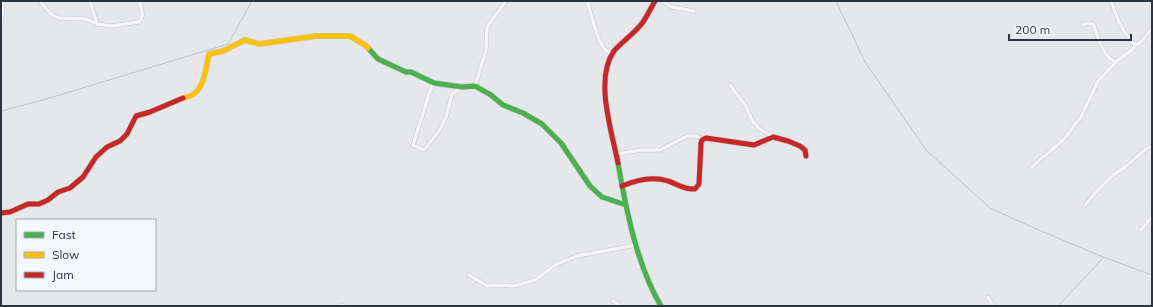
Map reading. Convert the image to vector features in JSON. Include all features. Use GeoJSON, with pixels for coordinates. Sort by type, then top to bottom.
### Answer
{"type":"FeatureCollection","features":[{"type":"Feature","properties":{"kind":"street"},"geometry":{"type":"LineString","coordinates":[[1,27],[3,1]]}},
{"type":"Feature","properties":{"kind":"street"},"geometry":{"type":"LineString","coordinates":[[40,1],[43,7],[52,15],[59,18],[86,19],[97,24],[112,26],[139,22],[142,18],[139,1]]}},
{"type":"Feature","properties":{"kind":"street"},"geometry":{"type":"LineString","coordinates":[[90,1],[97,24]]}},
{"type":"Feature","properties":{"kind":"street"},"geometry":{"type":"LineString","coordinates":[[475,86],[486,50],[487,27],[506,1]]}},
{"type":"Feature","properties":{"kind":"street"},"geometry":{"type":"LineString","coordinates":[[587,1],[602,46],[609,51],[612,56]]}},
{"type":"Feature","properties":{"kind":"street"},"geometry":{"type":"LineString","coordinates":[[655,1],[642,22],[612,56],[607,67],[605,86],[622,186],[636,245],[653,294],[661,306]]}},
{"type":"Feature","properties":{"kind":"street"},"geometry":{"type":"LineString","coordinates":[[662,1],[672,7],[694,11]]}},
{"type":"Feature","properties":{"kind":"street"},"geometry":{"type":"LineString","coordinates":[[1111,1],[1124,31],[1136,44]]}},
{"type":"Feature","properties":{"kind":"street"},"geometry":{"type":"LineString","coordinates":[[1083,25],[1088,22],[1093,24],[1106,54],[1116,62]]}},
{"type":"Feature","properties":{"kind":"street"},"geometry":{"type":"LineString","coordinates":[[1032,167],[1065,138],[1080,119],[1098,81],[1116,62],[1134,48],[1136,44],[1143,40],[1152,28]]}},
{"type":"Feature","properties":{"kind":"street"},"geometry":{"type":"LineString","coordinates":[[1,213],[10,212],[28,204],[39,204],[48,200],[58,192],[70,188],[83,177],[96,157],[107,147],[120,140],[127,134],[136,116],[147,114],[174,101],[193,95],[201,85],[209,54],[223,51],[245,40],[259,44],[316,36],[350,36],[365,45],[378,59],[406,72],[411,72],[429,79],[434,83],[462,87],[475,86],[491,95],[503,105],[523,113],[542,124],[561,143],[590,186],[602,197],[626,205]]}},
{"type":"Feature","properties":{"kind":"street"},"geometry":{"type":"LineString","coordinates":[[434,83],[429,94],[413,145],[424,150],[439,131],[446,117],[452,94],[462,87]]}},
{"type":"Feature","properties":{"kind":"street"},"geometry":{"type":"LineString","coordinates":[[730,85],[745,105],[753,122],[760,129],[773,137],[800,146],[805,150],[806,156]]}},
{"type":"Feature","properties":{"kind":"street"},"geometry":{"type":"LineString","coordinates":[[616,154],[642,150],[660,150],[687,136],[754,145],[773,137]]}},
{"type":"Feature","properties":{"kind":"street"},"geometry":{"type":"LineString","coordinates":[[622,186],[629,183],[659,179],[670,181],[677,186],[690,190],[695,189],[698,184],[701,162],[701,143],[705,138]]}},
{"type":"Feature","properties":{"kind":"street"},"geometry":{"type":"LineString","coordinates":[[1085,205],[1112,176],[1152,146]]}},
{"type":"Feature","properties":{"kind":"street"},"geometry":{"type":"LineString","coordinates":[[1141,230],[1152,217]]}},
{"type":"Feature","properties":{"kind":"street"},"geometry":{"type":"LineString","coordinates":[[469,275],[487,286],[514,286],[535,280],[557,264],[577,256],[636,245]]}},
{"type":"Feature","properties":{"kind":"street"},"geometry":{"type":"LineString","coordinates":[[988,297],[993,306]]}},
{"type":"Feature","properties":{"kind":"street"},"geometry":{"type":"LineString","coordinates":[[613,301],[620,306]]}},
{"type":"Feature","properties":{"kind":"street"},"geometry":{"type":"LineString","coordinates":[[339,306],[344,306]]}},
{"type":"Feature","properties":{"kind":"waterway"},"geometry":{"type":"LineString","coordinates":[[1,111],[43,100],[228,44],[252,1]]}},
{"type":"Feature","properties":{"kind":"waterway"},"geometry":{"type":"LineString","coordinates":[[836,1],[865,62],[927,151],[990,208],[1103,257],[1152,275]]}},
{"type":"Feature","properties":{"kind":"waterway"},"geometry":{"type":"LineString","coordinates":[[1058,306],[1103,258]]}},
{"type":"Feature","properties":{"kind":"traffic: fast"},"geometry":{"type":"LineString","coordinates":[[368,48],[378,59],[434,83],[462,87],[475,86],[491,95],[503,105],[523,113],[542,124],[561,143],[590,186],[602,197],[626,205]]}},
{"type":"Feature","properties":{"kind":"traffic: fast"},"geometry":{"type":"LineString","coordinates":[[618,163],[629,218],[639,255],[645,273],[661,306]]}},
{"type":"Feature","properties":{"kind":"traffic: slow"},"geometry":{"type":"LineString","coordinates":[[183,98],[194,94],[201,85],[205,75],[209,54],[223,51],[245,40],[259,44],[316,36],[350,36],[368,48]]}},
{"type":"Feature","properties":{"kind":"traffic: jam"},"geometry":{"type":"LineString","coordinates":[[618,163],[606,106],[605,76],[608,63],[614,51],[643,22],[655,1]]}},
{"type":"Feature","properties":{"kind":"traffic: jam"},"geometry":{"type":"LineString","coordinates":[[1,213],[10,212],[28,204],[39,204],[48,200],[58,192],[70,188],[83,177],[96,157],[107,147],[120,141],[127,134],[136,116],[150,112],[183,98]]}},
{"type":"Feature","properties":{"kind":"traffic: jam"},"geometry":{"type":"LineString","coordinates":[[622,186],[639,180],[656,179],[668,181],[688,189],[695,189],[699,184],[701,143],[702,140],[706,138],[754,145],[773,137],[800,146],[805,150],[806,156]]}}]}
